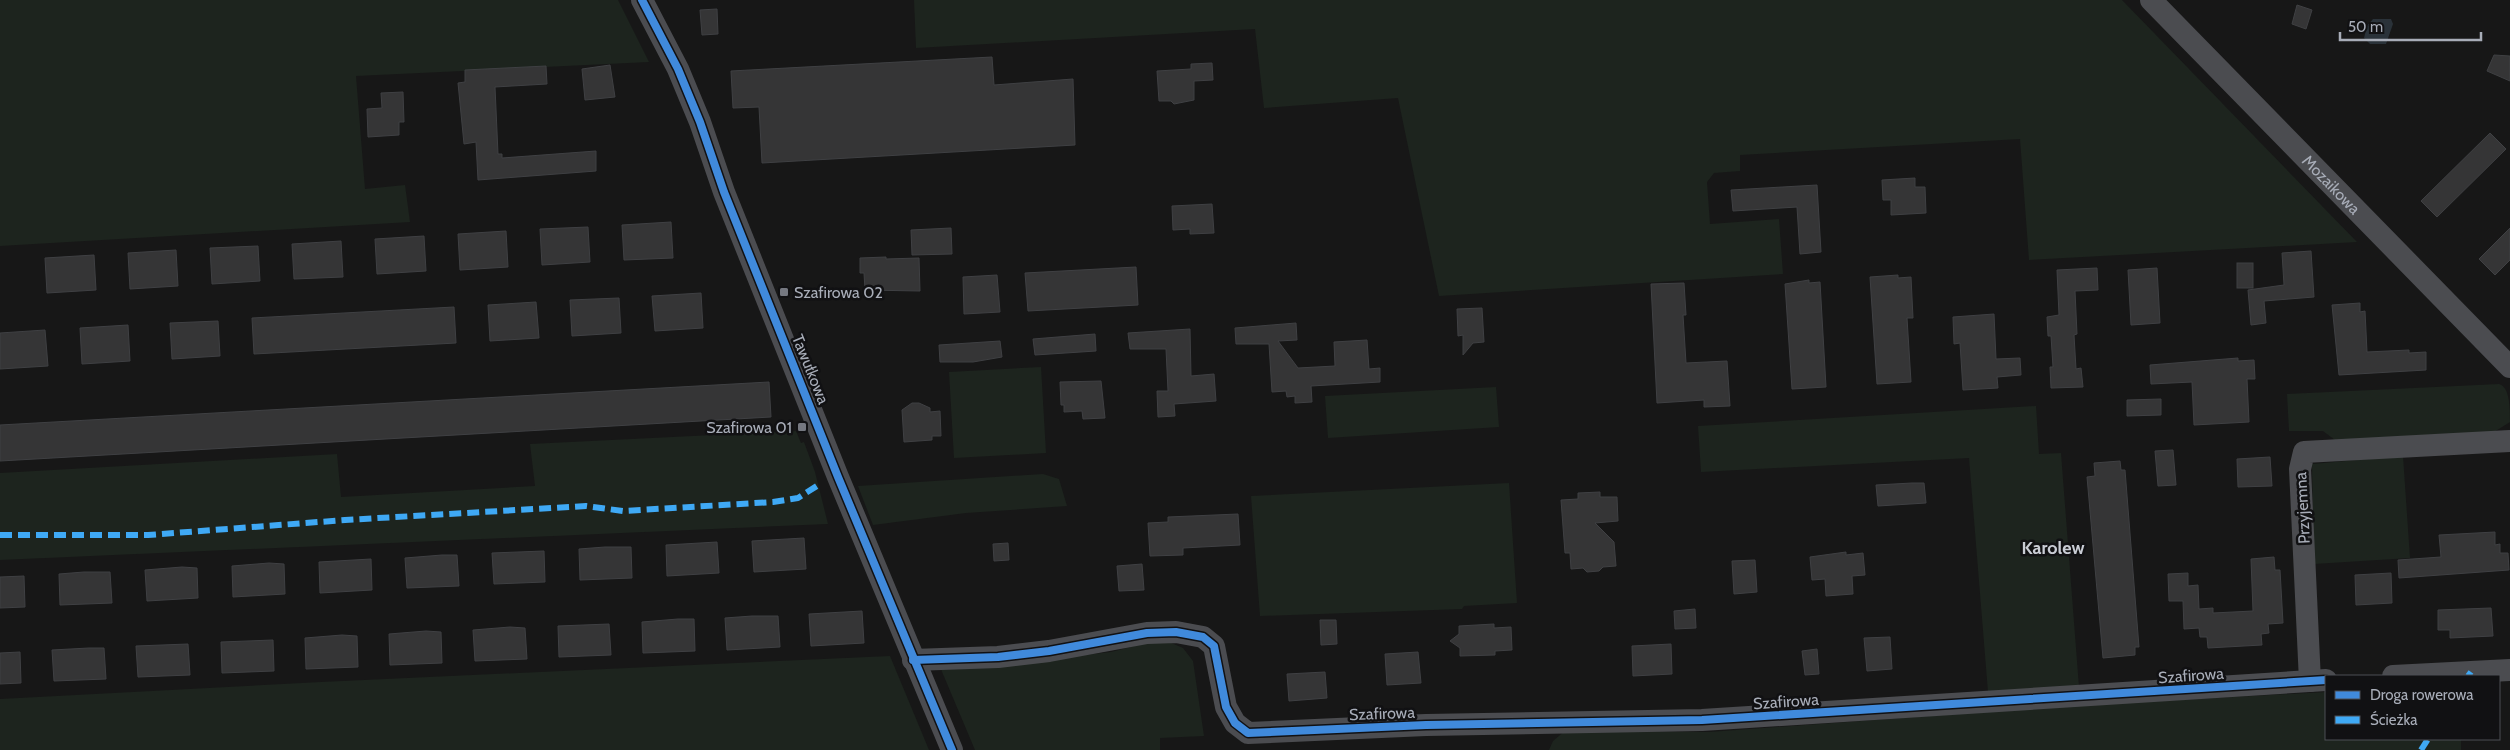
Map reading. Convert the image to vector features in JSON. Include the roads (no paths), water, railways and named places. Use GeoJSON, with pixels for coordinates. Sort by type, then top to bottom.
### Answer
{"type":"FeatureCollection","features":[{"type":"Feature","properties":{"kind":"street","name":"Tawułkowa"},"geometry":{"type":"LineString","coordinates":[[642,0],[678,68],[700,122],[724,192],[952,750]]}},
{"type":"Feature","properties":{"kind":"street","name":"Mozaikowa"},"geometry":{"type":"LineString","coordinates":[[2151,0],[2510,367]]}},
{"type":"Feature","properties":{"kind":"street","name":"Przyjemna"},"geometry":{"type":"LineString","coordinates":[[2318,681],[2300,469],[2302,455],[2307,451],[2510,441]]}},
{"type":"Feature","properties":{"kind":"street","name":"Szafirowa"},"geometry":{"type":"LineString","coordinates":[[914,660],[998,657],[1049,651],[1148,633],[1176,632],[1203,637],[1214,646],[1226,707],[1235,723],[1248,733],[1426,725],[1702,720],[2318,681]]}},
{"type":"Feature","properties":{"kind":"street"},"geometry":{"type":"LineString","coordinates":[[2412,675],[2510,670]]}},
{"type":"Feature","properties":{"kind":"place","name":"Szafirowa 02"},"geometry":{"type":"Point","coordinates":[784,292]}},
{"type":"Feature","properties":{"kind":"place","name":"Szafirowa 01"},"geometry":{"type":"Point","coordinates":[802,427]}},
{"type":"Feature","properties":{"kind":"district","name":"Karolew"},"geometry":{"type":"Point","coordinates":[2053,548]}}]}
